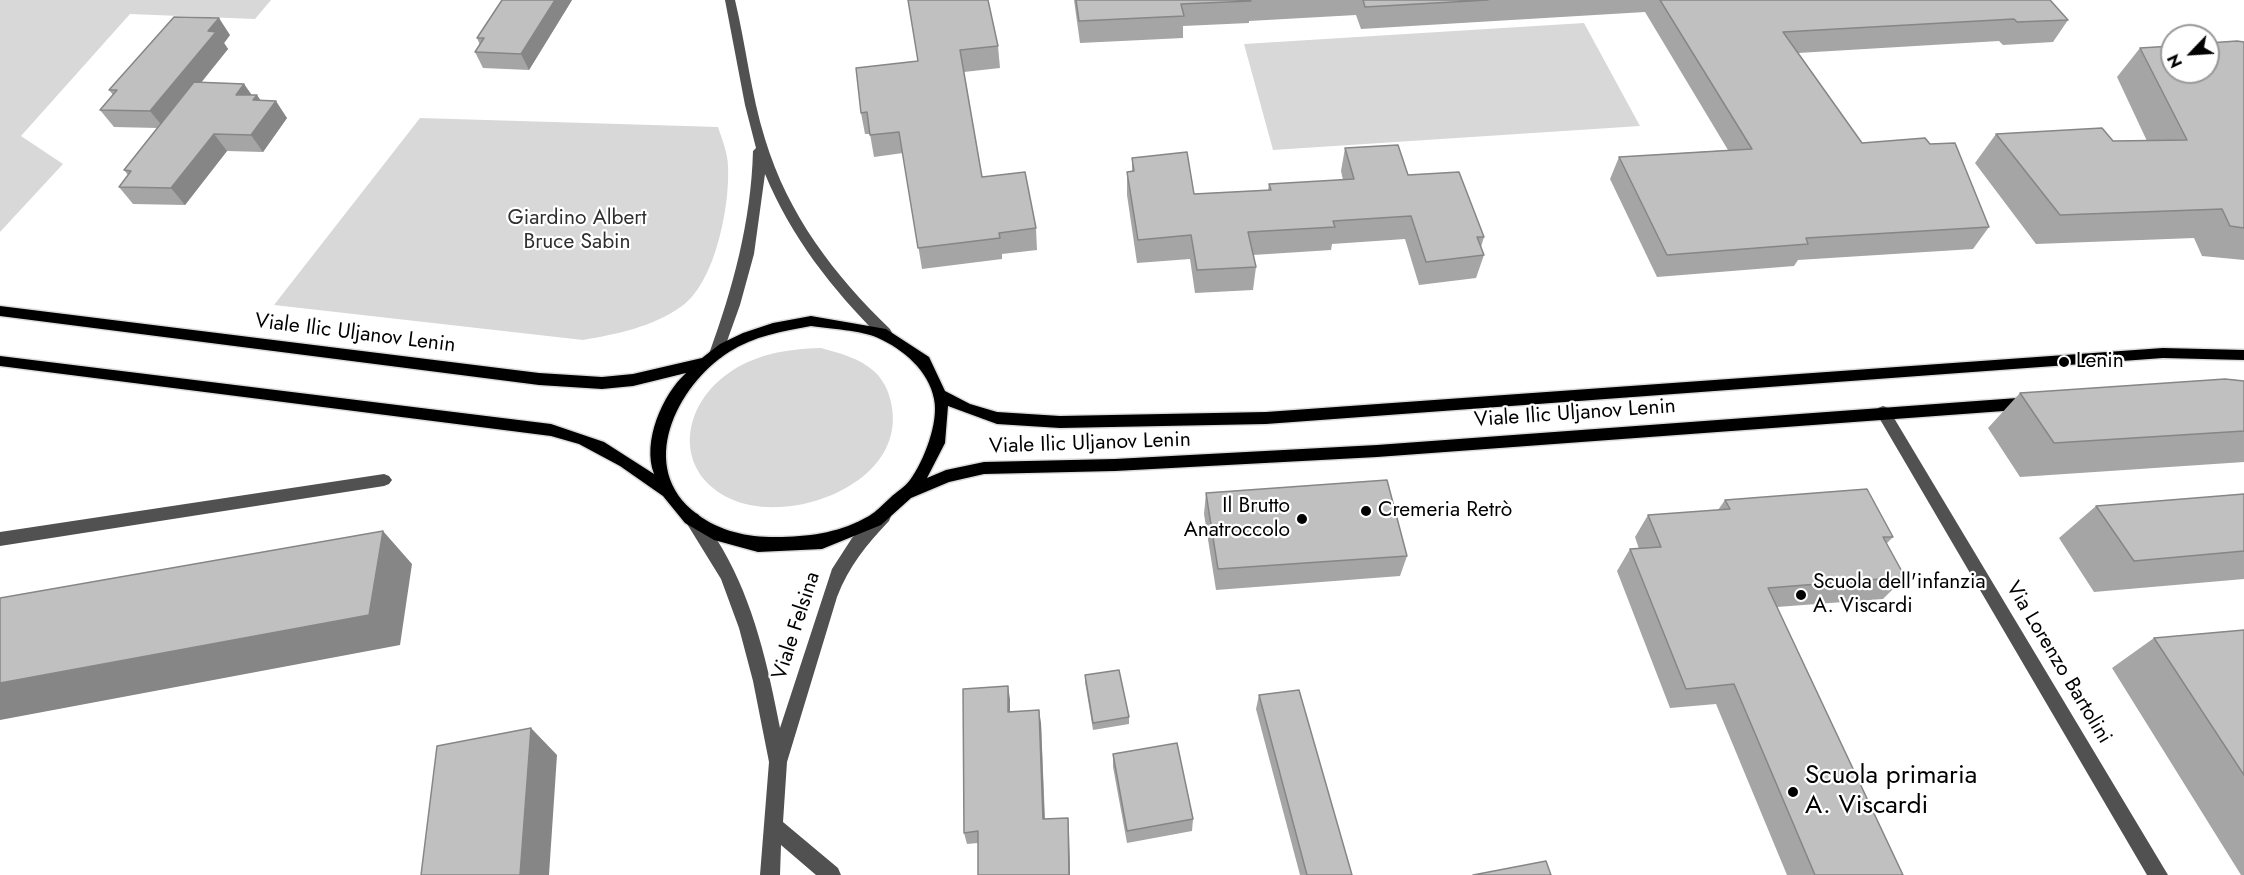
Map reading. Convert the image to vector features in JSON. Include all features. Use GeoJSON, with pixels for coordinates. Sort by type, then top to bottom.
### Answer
{"type":"FeatureCollection","features":[{"type":"Feature","properties":{"kind":"main road","name":"Viale Ilic Uljanov Lenin"},"geometry":{"type":"LineString","coordinates":[[0,311],[539,379],[602,383],[633,380],[704,363]]}},
{"type":"Feature","properties":{"kind":"main road"},"geometry":{"type":"LineString","coordinates":[[0,361],[551,430],[581,437],[610,450],[666,491],[692,519],[734,540],[758,545],[787,546],[817,542],[846,534],[883,516],[912,492],[939,446],[944,414],[941,395],[929,368],[917,354],[885,333],[862,325],[811,321],[759,332],[716,354],[704,363],[684,384],[669,406],[660,430],[658,470],[666,491]]}},
{"type":"Feature","properties":{"kind":"main road","name":"Viale Ilic Uljanov Lenin"},"geometry":{"type":"LineString","coordinates":[[941,395],[965,408],[997,418],[1060,422],[1266,418],[2163,353],[2244,355]]}},
{"type":"Feature","properties":{"kind":"main road","name":"Viale Ilic Uljanov Lenin"},"geometry":{"type":"LineString","coordinates":[[912,492],[946,476],[984,468],[1272,458],[2046,402]]}},
{"type":"Feature","properties":{"kind":"street"},"geometry":{"type":"LineString","coordinates":[[730,0],[759,139],[779,194],[803,235],[840,286],[885,333]]}},
{"type":"Feature","properties":{"kind":"street"},"geometry":{"type":"LineString","coordinates":[[716,354],[736,297],[757,205],[759,139]]}},
{"type":"Feature","properties":{"kind":"street","name":"Via Lorenzo Bartolini"},"geometry":{"type":"LineString","coordinates":[[1883,412],[2158,875]]}},
{"type":"Feature","properties":{"kind":"street"},"geometry":{"type":"LineString","coordinates":[[0,539],[384,480]]}},
{"type":"Feature","properties":{"kind":"street","name":"Viale Felsina"},"geometry":{"type":"LineString","coordinates":[[770,875],[778,762],[829,597],[840,569],[858,543],[883,516]]}},
{"type":"Feature","properties":{"kind":"street","name":"Viale Felsina"},"geometry":{"type":"LineString","coordinates":[[692,519],[716,554],[737,598],[763,686],[778,762]]}},
{"type":"Feature","properties":{"kind":"street"},"geometry":{"type":"LineString","coordinates":[[773,826],[831,875]]}},
{"type":"Feature","properties":{"kind":"green space"},"geometry":{"type":"Polygon","coordinates":[[[0,0],[271,0],[255,19],[130,14],[21,136],[63,164],[0,232],[0,0]]]}},
{"type":"Feature","properties":{"kind":"green space"},"geometry":{"type":"Polygon","coordinates":[[[1584,23],[1640,126],[1273,150],[1244,44],[1584,23]]]}},
{"type":"Feature","properties":{"kind":"green space","name":"Giardino Albert Bruce Sabin"},"geometry":{"type":"Polygon","coordinates":[[[420,118],[718,127],[728,162],[726,202],[712,262],[694,295],[671,313],[647,324],[583,340],[274,305],[420,118]]]}},
{"type":"Feature","properties":{"kind":"green space"},"geometry":{"type":"Polygon","coordinates":[[[821,348],[863,363],[879,376],[884,384],[892,408],[891,435],[880,458],[862,477],[838,492],[811,502],[783,507],[755,506],[731,499],[713,488],[700,473],[692,457],[690,440],[692,422],[699,405],[711,389],[726,375],[759,357],[783,351],[821,348]]]}},
{"type":"Feature","properties":{"kind":"building"},"geometry":{"type":"Polygon","coordinates":[[[502,0],[555,0],[521,54],[475,52],[484,38],[477,38],[502,0]]]}},
{"type":"Feature","properties":{"kind":"building"},"geometry":{"type":"Polygon","coordinates":[[[908,0],[988,0],[998,46],[960,50],[982,177],[1025,172],[1036,228],[999,233],[1000,238],[918,248],[899,132],[870,135],[867,112],[861,113],[856,68],[918,61],[908,0]]]}},
{"type":"Feature","properties":{"kind":"building"},"geometry":{"type":"Polygon","coordinates":[[[1076,0],[1251,1],[1181,4],[1184,16],[1079,21],[1076,0]]]}},
{"type":"Feature","properties":{"kind":"building"},"geometry":{"type":"Polygon","coordinates":[[[1363,0],[1488,0],[1365,7],[1363,0]]]}},
{"type":"Feature","properties":{"kind":"building"},"geometry":{"type":"Polygon","coordinates":[[[1660,0],[2050,0],[2068,20],[2017,22],[2014,19],[1783,32],[1862,143],[1925,138],[1930,144],[1955,143],[1989,227],[1806,238],[1808,244],[1667,255],[1619,157],[1752,149],[1660,0]]]}},
{"type":"Feature","properties":{"kind":"building"},"geometry":{"type":"Polygon","coordinates":[[[174,17],[219,18],[208,31],[216,32],[150,111],[100,110],[117,90],[109,90],[174,17]]]}},
{"type":"Feature","properties":{"kind":"building"},"geometry":{"type":"Polygon","coordinates":[[[2220,42],[2244,42],[2244,228],[2230,226],[2222,209],[2060,215],[1996,134],[2102,128],[2113,141],[2187,140],[2140,48],[2160,47],[2160,84],[2220,84],[2220,42]]]}},
{"type":"Feature","properties":{"kind":"building"},"geometry":{"type":"Polygon","coordinates":[[[194,82],[244,84],[236,95],[257,95],[253,100],[276,101],[251,135],[214,134],[171,188],[119,187],[131,171],[124,170],[194,82]]]}},
{"type":"Feature","properties":{"kind":"building"},"geometry":{"type":"Polygon","coordinates":[[[1398,145],[1408,175],[1459,172],[1484,237],[1477,237],[1484,255],[1426,262],[1411,216],[1333,221],[1335,227],[1248,232],[1256,267],[1197,270],[1191,235],[1138,240],[1127,172],[1134,171],[1132,158],[1187,152],[1194,194],[1271,190],[1269,184],[1354,179],[1345,148],[1398,145]]]}},
{"type":"Feature","properties":{"kind":"building"},"geometry":{"type":"Polygon","coordinates":[[[2225,379],[2244,381],[2244,431],[2054,443],[2020,393],[2225,379]]]}},
{"type":"Feature","properties":{"kind":"building"},"geometry":{"type":"Polygon","coordinates":[[[1387,480],[1407,556],[1218,569],[1206,493],[1387,480]]]}},
{"type":"Feature","properties":{"kind":"building"},"geometry":{"type":"Polygon","coordinates":[[[1867,489],[1893,537],[1883,537],[1905,577],[1768,588],[1903,875],[1815,875],[1734,684],[1686,689],[1630,549],[1661,547],[1648,515],[1730,509],[1725,500],[1867,489]]]}},
{"type":"Feature","properties":{"kind":"building"},"geometry":{"type":"Polygon","coordinates":[[[2244,494],[2244,551],[2134,561],[2096,506],[2244,494]]]}},
{"type":"Feature","properties":{"kind":"building"},"geometry":{"type":"Polygon","coordinates":[[[383,531],[369,615],[0,683],[0,598],[383,531]]]}},
{"type":"Feature","properties":{"kind":"building"},"geometry":{"type":"Polygon","coordinates":[[[2244,630],[2244,775],[2154,638],[2244,630]]]}},
{"type":"Feature","properties":{"kind":"building"},"geometry":{"type":"Polygon","coordinates":[[[1119,670],[1129,717],[1093,723],[1085,675],[1119,670]]]}},
{"type":"Feature","properties":{"kind":"building"},"geometry":{"type":"Polygon","coordinates":[[[1008,686],[1008,712],[1039,710],[1043,819],[1068,818],[1069,875],[978,875],[978,831],[964,833],[963,689],[1008,686]]]}},
{"type":"Feature","properties":{"kind":"building"},"geometry":{"type":"Polygon","coordinates":[[[1299,690],[1352,875],[1307,875],[1259,695],[1299,690]]]}},
{"type":"Feature","properties":{"kind":"building"},"geometry":{"type":"Polygon","coordinates":[[[531,728],[520,875],[421,875],[437,746],[531,728]]]}},
{"type":"Feature","properties":{"kind":"building"},"geometry":{"type":"Polygon","coordinates":[[[1177,743],[1193,819],[1127,831],[1113,754],[1177,743]]]}},
{"type":"Feature","properties":{"kind":"building"},"geometry":{"type":"Polygon","coordinates":[[[1546,861],[1551,875],[1473,875],[1546,861]]]}},
{"type":"Feature","properties":{"kind":"place","name":"Lenin"},"geometry":{"type":"Point","coordinates":[2064,362]}},
{"type":"Feature","properties":{"kind":"place","name":"Cremeria Retrò"},"geometry":{"type":"Point","coordinates":[1366,511]}},
{"type":"Feature","properties":{"kind":"place","name":"Il Brutto Anatroccolo"},"geometry":{"type":"Point","coordinates":[1302,519]}},
{"type":"Feature","properties":{"kind":"place","name":"Scuola dell'infanzia A. Viscardi"},"geometry":{"type":"Point","coordinates":[1801,595]}},
{"type":"Feature","properties":{"kind":"place","name":"Scuola primaria A. Viscardi"},"geometry":{"type":"Point","coordinates":[1793,792]}}]}
